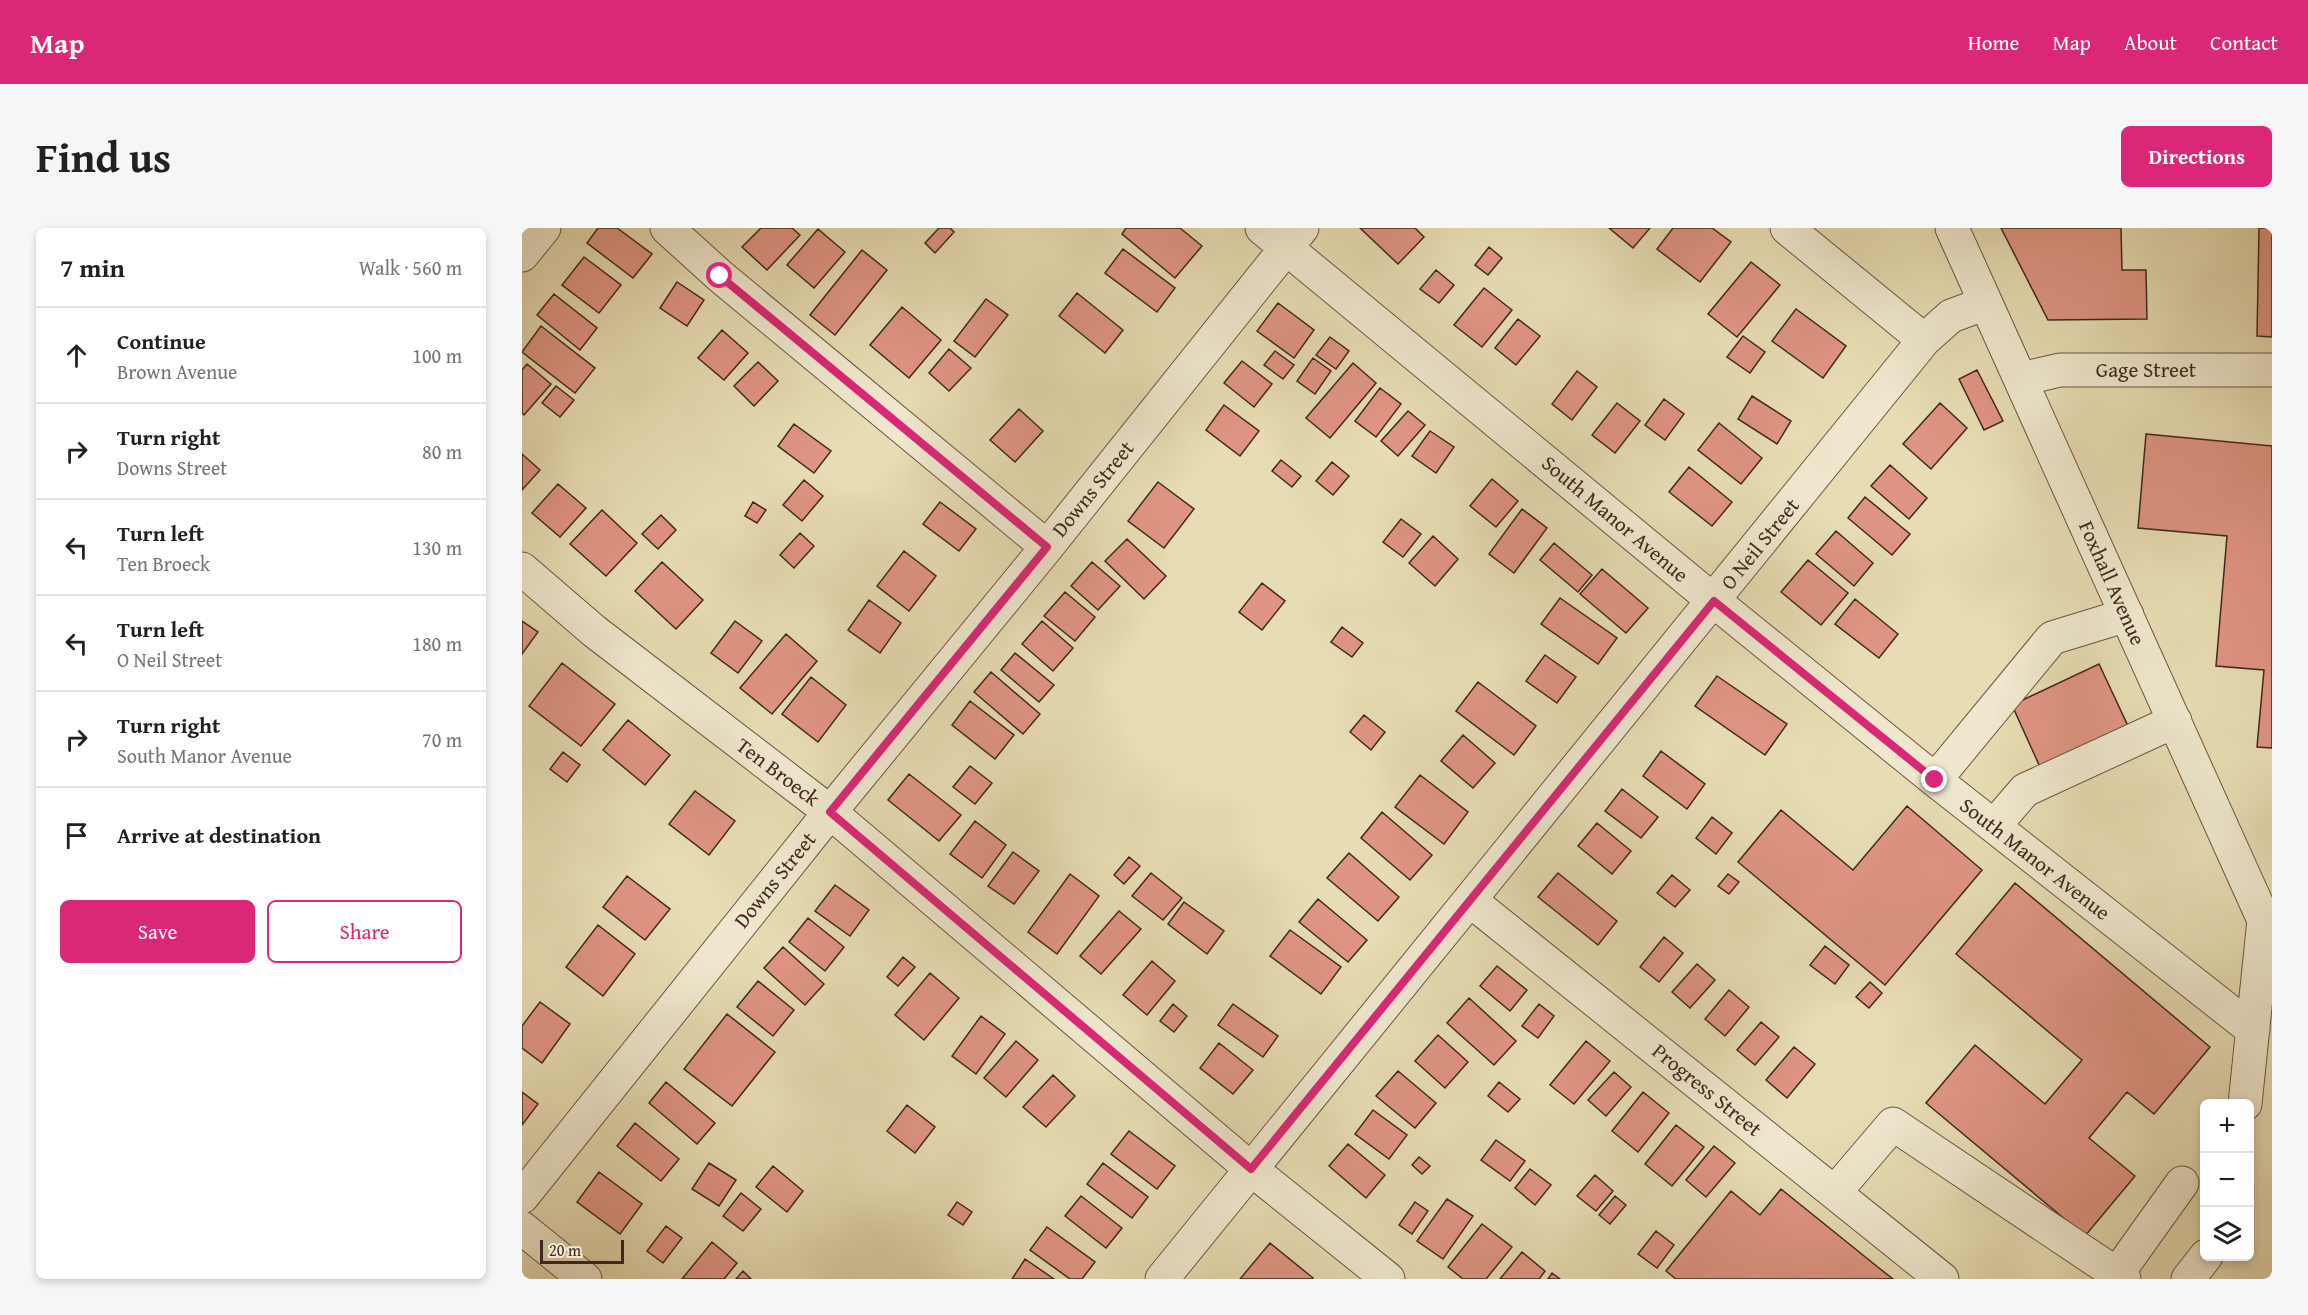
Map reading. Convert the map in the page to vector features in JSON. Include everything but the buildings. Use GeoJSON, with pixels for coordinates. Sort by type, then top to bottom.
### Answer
{"type":"FeatureCollection","features":[{"type":"Feature","properties":{"kind":"street"},"geometry":{"type":"LineString","coordinates":[[522,255],[544,228]]}},
{"type":"Feature","properties":{"kind":"street"},"geometry":{"type":"LineString","coordinates":[[667,228],[720,276],[1047,547]]}},
{"type":"Feature","properties":{"kind":"street"},"geometry":{"type":"LineString","coordinates":[[1786,228],[1924,340]]}},
{"type":"Feature","properties":{"kind":"street","name":"Foxhall Avenue"},"geometry":{"type":"LineString","coordinates":[[1952,228],[2268,929]]}},
{"type":"Feature","properties":{"kind":"street","name":"Downs Street"},"geometry":{"type":"LineString","coordinates":[[522,1197],[830,812],[1047,547],[1283,234]]}},
{"type":"Feature","properties":{"kind":"street","name":"South Manor Avenue"},"geometry":{"type":"LineString","coordinates":[[1283,234],[1714,601],[1935,780],[2253,1030]]}},
{"type":"Feature","properties":{"kind":"street","name":"O Neil Street"},"geometry":{"type":"LineString","coordinates":[[1162,1279],[1924,340],[1951,316],[1986,303]]}},
{"type":"Feature","properties":{"kind":"street","name":"Gage Street"},"geometry":{"type":"LineString","coordinates":[[2021,379],[2060,370],[2272,370]]}},
{"type":"Feature","properties":{"kind":"street","name":"Ten Broeck"},"geometry":{"type":"LineString","coordinates":[[522,569],[594,631],[830,812],[1251,1169],[1388,1279]]}},
{"type":"Feature","properties":{"kind":"street"},"geometry":{"type":"LineString","coordinates":[[1935,780],[2052,639],[2127,615]]}},
{"type":"Feature","properties":{"kind":"street"},"geometry":{"type":"LineString","coordinates":[[1994,826],[2025,790],[2175,721]]}},
{"type":"Feature","properties":{"kind":"street","name":"Progress Street"},"geometry":{"type":"LineString","coordinates":[[1471,901],[1942,1279]]}},
{"type":"Feature","properties":{"kind":"street"},"geometry":{"type":"LineString","coordinates":[[2246,1099],[2268,929]]}},
{"type":"Feature","properties":{"kind":"street"},"geometry":{"type":"LineString","coordinates":[[1835,1192],[1893,1124],[2120,1277],[2182,1183]]}},
{"type":"Feature","properties":{"kind":"street"},"geometry":{"type":"LineString","coordinates":[[522,1227],[585,1279]]}},
{"type":"Feature","properties":{"kind":"street"},"geometry":{"type":"LineString","coordinates":[[2188,1279],[2203,1261]]}},
{"type":"Feature","properties":{"kind":"route"},"geometry":{"type":"LineString","coordinates":[[720,276],[1047,547],[830,812],[1251,1169],[1714,601],[1935,780]]}}]}
